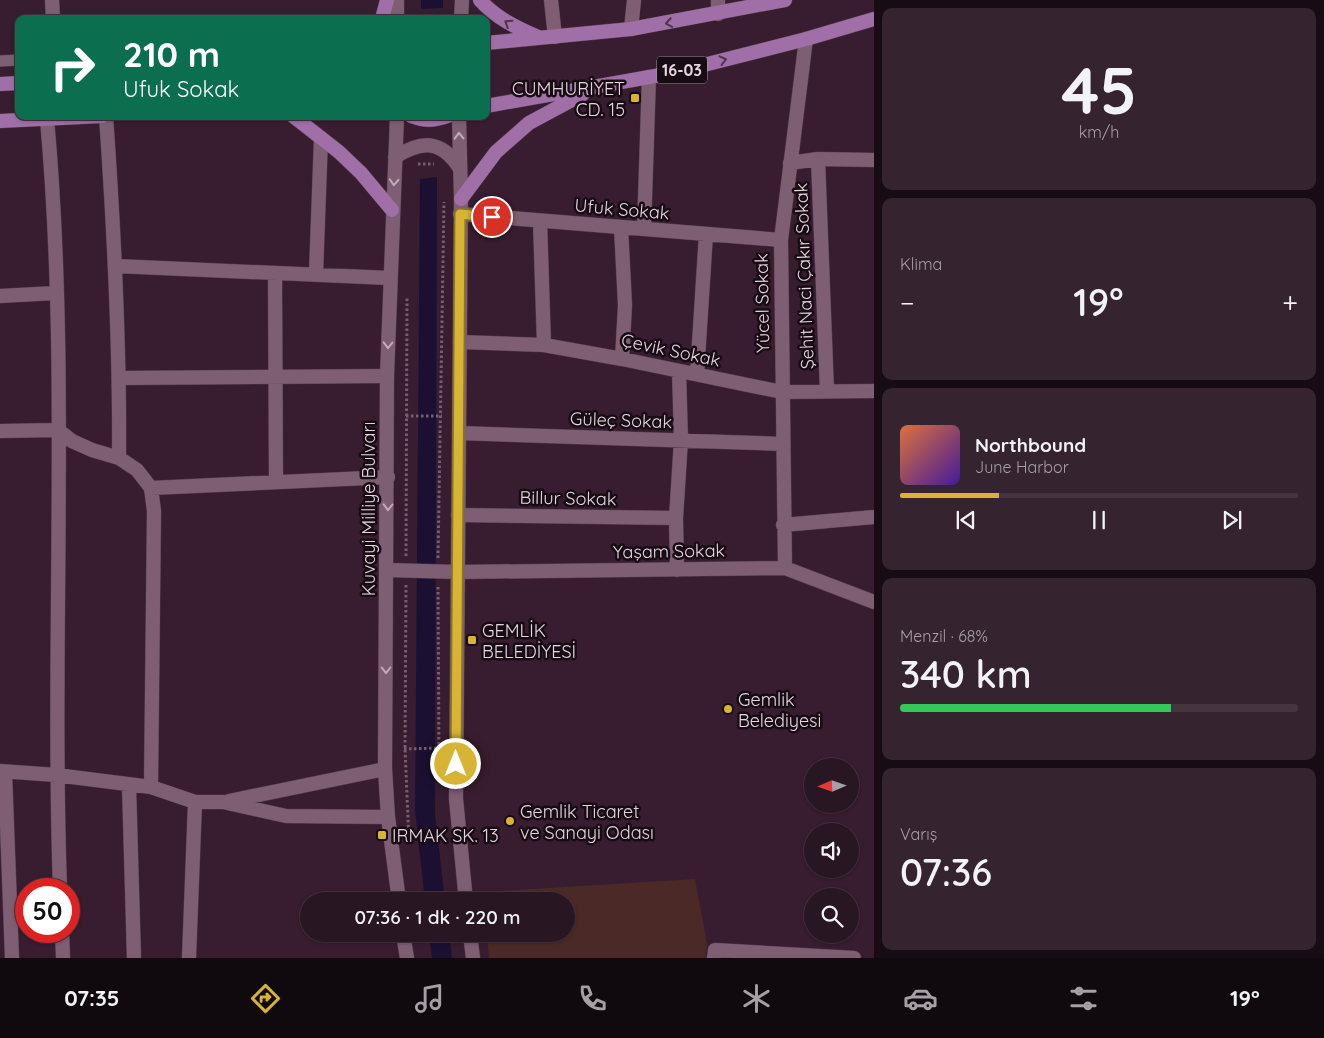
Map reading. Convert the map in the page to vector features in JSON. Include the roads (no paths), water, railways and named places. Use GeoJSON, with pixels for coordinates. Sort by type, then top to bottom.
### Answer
{"type":"FeatureCollection","features":[{"type":"Feature","properties":{"kind":"main road"},"geometry":{"type":"LineString","coordinates":[[383,15],[387,0]]}},
{"type":"Feature","properties":{"kind":"main road"},"geometry":{"type":"LineString","coordinates":[[480,0],[491,12],[516,28],[548,38]]}},
{"type":"Feature","properties":{"kind":"main road"},"geometry":{"type":"LineString","coordinates":[[490,43],[631,29],[785,0]]}},
{"type":"Feature","properties":{"kind":"main road","name":"16-03"},"geometry":{"type":"LineString","coordinates":[[490,105],[593,89],[649,77],[806,39],[874,19]]}},
{"type":"Feature","properties":{"kind":"main road"},"geometry":{"type":"LineString","coordinates":[[0,84],[15,83]]}},
{"type":"Feature","properties":{"kind":"main road"},"geometry":{"type":"LineString","coordinates":[[460,200],[496,152],[529,123],[593,89]]}},
{"type":"Feature","properties":{"kind":"main road"},"geometry":{"type":"LineString","coordinates":[[0,122],[31,120]]}},
{"type":"Feature","properties":{"kind":"main road"},"geometry":{"type":"LineString","coordinates":[[298,120],[361,173],[392,210]]}},
{"type":"Feature","properties":{"kind":"main road"},"geometry":{"type":"LineString","coordinates":[[421,120],[435,120]]}},
{"type":"Feature","properties":{"kind":"street"},"geometry":{"type":"LineString","coordinates":[[52,0],[53,15]]}},
{"type":"Feature","properties":{"kind":"street"},"geometry":{"type":"LineString","coordinates":[[460,15],[462,0]]}},
{"type":"Feature","properties":{"kind":"street"},"geometry":{"type":"LineString","coordinates":[[548,38],[551,0]]}},
{"type":"Feature","properties":{"kind":"street"},"geometry":{"type":"LineString","coordinates":[[631,29],[634,0]]}},
{"type":"Feature","properties":{"kind":"street"},"geometry":{"type":"LineString","coordinates":[[718,0],[718,14]]}},
{"type":"Feature","properties":{"kind":"street","name":"Yücel Sokak"},"geometry":{"type":"LineString","coordinates":[[785,568],[781,240],[806,39]]}},
{"type":"Feature","properties":{"kind":"street"},"geometry":{"type":"LineString","coordinates":[[644,229],[649,77]]}},
{"type":"Feature","properties":{"kind":"street"},"geometry":{"type":"LineString","coordinates":[[46,120],[53,188],[58,430],[56,775],[60,878]]}},
{"type":"Feature","properties":{"kind":"street"},"geometry":{"type":"LineString","coordinates":[[106,120],[116,266],[120,378],[119,458]]}},
{"type":"Feature","properties":{"kind":"street","name":"Kuvayi Milliye Bulvarı"},"geometry":{"type":"LineString","coordinates":[[398,120],[389,278],[387,376],[388,477],[385,769],[388,817],[398,892]]}},
{"type":"Feature","properties":{"kind":"street"},"geometry":{"type":"LineString","coordinates":[[459,120],[460,342],[456,799],[465,892]]}},
{"type":"Feature","properties":{"kind":"street"},"geometry":{"type":"LineString","coordinates":[[316,274],[320,138]]}},
{"type":"Feature","properties":{"kind":"street"},"geometry":{"type":"LineString","coordinates":[[395,160],[408,148],[420,145],[437,146],[449,152],[459,168]]}},
{"type":"Feature","properties":{"kind":"street","name":"Şehit Naci Çakır Sokak"},"geometry":{"type":"LineString","coordinates":[[790,163],[818,159],[874,160]]}},
{"type":"Feature","properties":{"kind":"street","name":"Şehit Naci Çakır Sokak"},"geometry":{"type":"LineString","coordinates":[[818,159],[827,392]]}},
{"type":"Feature","properties":{"kind":"street","name":"Ufuk Sokak"},"geometry":{"type":"LineString","coordinates":[[460,214],[781,240]]}},
{"type":"Feature","properties":{"kind":"street"},"geometry":{"type":"LineString","coordinates":[[540,221],[544,345]]}},
{"type":"Feature","properties":{"kind":"street"},"geometry":{"type":"LineString","coordinates":[[621,227],[626,305],[622,359]]}},
{"type":"Feature","properties":{"kind":"street"},"geometry":{"type":"LineString","coordinates":[[697,374],[706,234]]}},
{"type":"Feature","properties":{"kind":"street"},"geometry":{"type":"LineString","coordinates":[[116,266],[389,278]]}},
{"type":"Feature","properties":{"kind":"street"},"geometry":{"type":"LineString","coordinates":[[275,273],[276,482]]}},
{"type":"Feature","properties":{"kind":"street"},"geometry":{"type":"LineString","coordinates":[[0,296],[55,293]]}},
{"type":"Feature","properties":{"kind":"street","name":"Çevik Sokak"},"geometry":{"type":"LineString","coordinates":[[460,342],[544,345],[782,392],[874,391]]}},
{"type":"Feature","properties":{"kind":"street"},"geometry":{"type":"LineString","coordinates":[[677,570],[676,518],[682,440],[679,371]]}},
{"type":"Feature","properties":{"kind":"street"},"geometry":{"type":"LineString","coordinates":[[120,378],[387,376]]}},
{"type":"Feature","properties":{"kind":"street"},"geometry":{"type":"LineString","coordinates":[[0,431],[58,430],[72,441],[85,447],[119,458],[137,470],[151,488],[154,511],[151,788]]}},
{"type":"Feature","properties":{"kind":"street","name":"Güleç Sokak"},"geometry":{"type":"LineString","coordinates":[[459,433],[783,444]]}},
{"type":"Feature","properties":{"kind":"street"},"geometry":{"type":"LineString","coordinates":[[151,488],[388,477]]}},
{"type":"Feature","properties":{"kind":"street","name":"Billur Sokak"},"geometry":{"type":"LineString","coordinates":[[458,515],[676,518]]}},
{"type":"Feature","properties":{"kind":"street"},"geometry":{"type":"LineString","coordinates":[[783,525],[874,517]]}},
{"type":"Feature","properties":{"kind":"street","name":"Yaşam Sokak"},"geometry":{"type":"LineString","coordinates":[[387,570],[458,572],[785,568],[874,602]]}},
{"type":"Feature","properties":{"kind":"street"},"geometry":{"type":"LineString","coordinates":[[12,958],[5,907],[2,771],[56,775],[151,788],[195,802],[223,802],[385,769]]}},
{"type":"Feature","properties":{"kind":"street"},"geometry":{"type":"LineString","coordinates":[[129,786],[134,958]]}},
{"type":"Feature","properties":{"kind":"street"},"geometry":{"type":"LineString","coordinates":[[189,958],[195,802]]}},
{"type":"Feature","properties":{"kind":"street"},"geometry":{"type":"LineString","coordinates":[[223,802],[286,816],[388,817]]}},
{"type":"Feature","properties":{"kind":"street"},"geometry":{"type":"LineString","coordinates":[[404,942],[407,958]]}},
{"type":"Feature","properties":{"kind":"street"},"geometry":{"type":"LineString","coordinates":[[471,942],[473,958]]}},
{"type":"Feature","properties":{"kind":"street"},"geometry":{"type":"LineString","coordinates":[[62,943],[63,958]]}},
{"type":"Feature","properties":{"kind":"street"},"geometry":{"type":"LineString","coordinates":[[714,958],[715,950],[854,958]]}},
{"type":"Feature","properties":{"kind":"lane"},"geometry":{"type":"LineString","coordinates":[[0,61],[15,60]]}},
{"type":"Feature","properties":{"kind":"place","name":"CUMHURİYET CD. 15"},"geometry":{"type":"Point","coordinates":[635,98]}},
{"type":"Feature","properties":{"kind":"place","name":"GEMLİK BELEDİYESİ"},"geometry":{"type":"Point","coordinates":[472,640]}},
{"type":"Feature","properties":{"kind":"place","name":"Gemlik Belediyesi"},"geometry":{"type":"Point","coordinates":[728,709]}},
{"type":"Feature","properties":{"kind":"place","name":"Gemlik Ticaret ve Sanayi Odası"},"geometry":{"type":"Point","coordinates":[510,821]}},
{"type":"Feature","properties":{"kind":"place","name":"IRMAK SK. 13"},"geometry":{"type":"Point","coordinates":[382,835]}}]}
